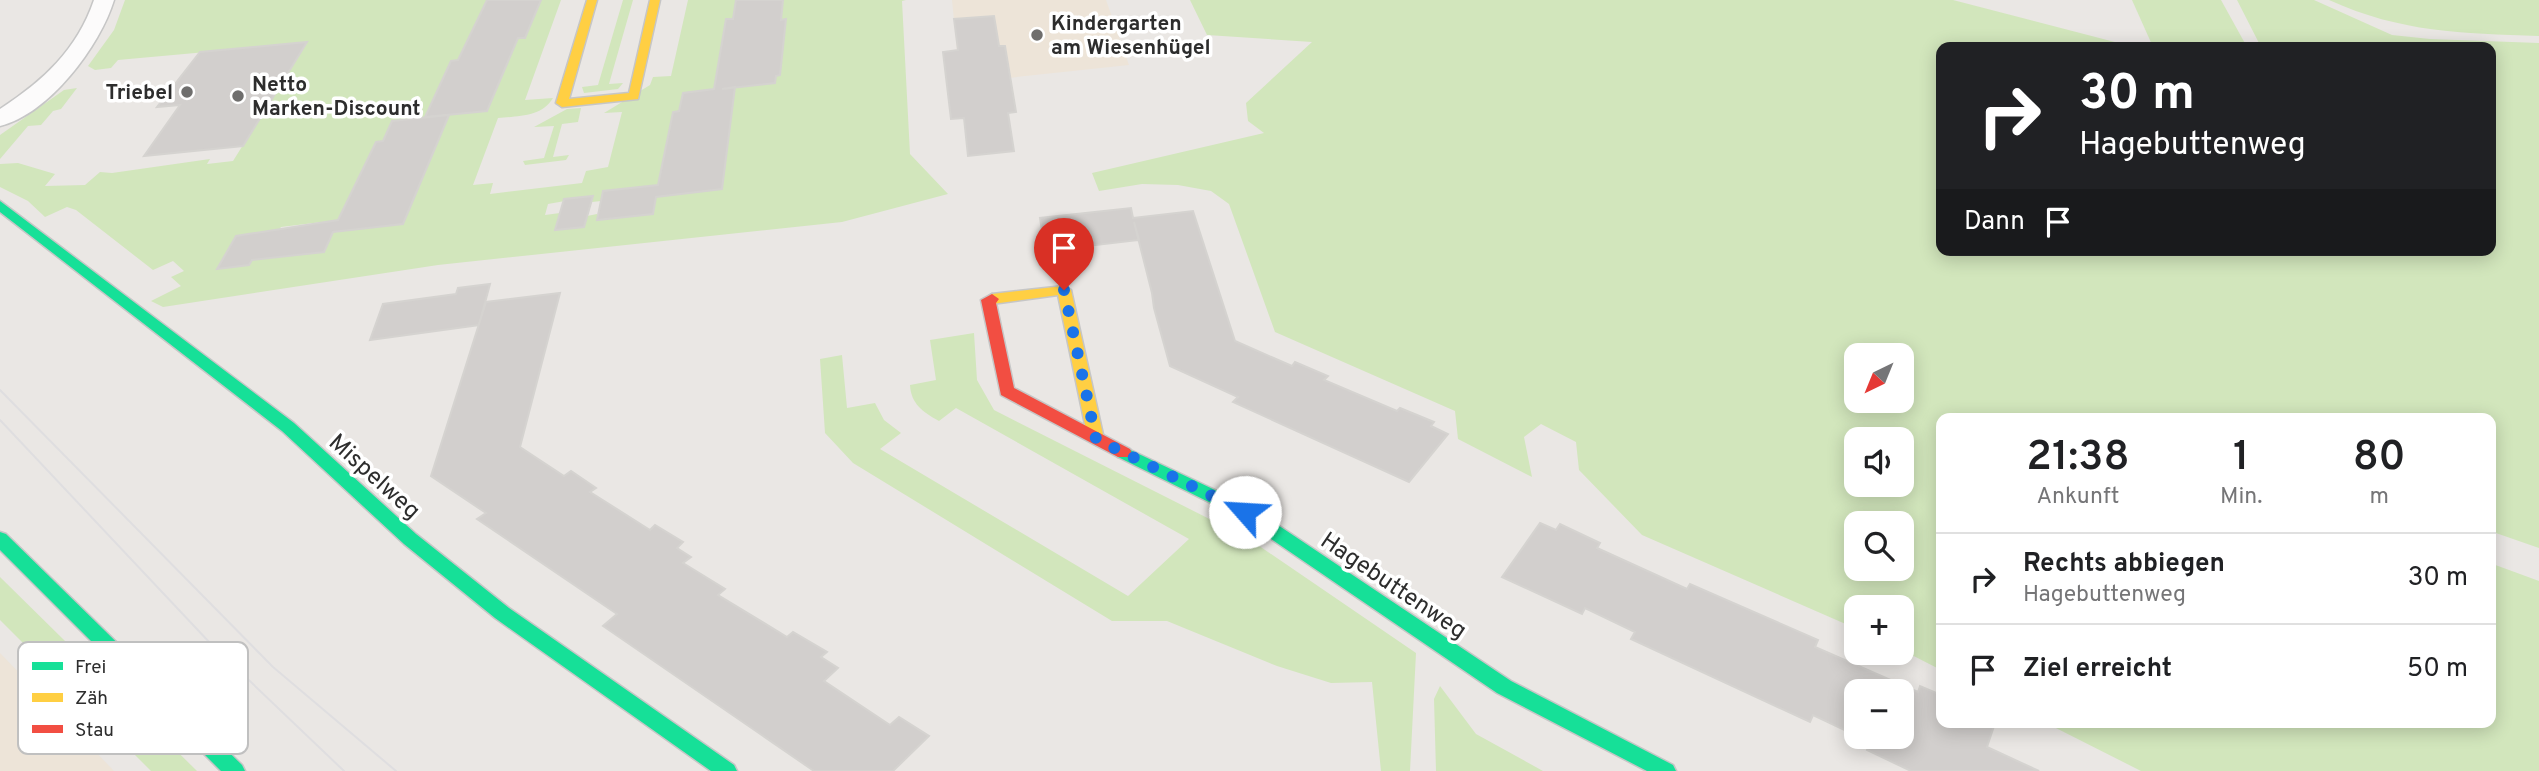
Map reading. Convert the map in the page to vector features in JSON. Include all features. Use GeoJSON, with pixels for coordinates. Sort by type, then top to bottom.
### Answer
{"type":"FeatureCollection","features":[{"type":"Feature","properties":{"kind":"street"},"geometry":{"type":"LineString","coordinates":[[0,119],[51,83],[73,61],[89,41],[104,0]]}},
{"type":"Feature","properties":{"kind":"street"},"geometry":{"type":"LineString","coordinates":[[592,0],[562,103],[634,96],[655,0]]}},
{"type":"Feature","properties":{"kind":"street","name":"Mispelweg"},"geometry":{"type":"LineString","coordinates":[[0,205],[288,426],[410,539],[502,613],[727,771]]}},
{"type":"Feature","properties":{"kind":"street","name":"Hagebuttenweg"},"geometry":{"type":"LineString","coordinates":[[1096,439],[1064,290],[988,300],[1007,391],[1096,439],[1245,512],[1504,687],[1666,771]]}},
{"type":"Feature","properties":{"kind":"street"},"geometry":{"type":"LineString","coordinates":[[0,539],[104,642]]}},
{"type":"Feature","properties":{"kind":"street"},"geometry":{"type":"LineString","coordinates":[[218,754],[235,771]]}},
{"type":"Feature","properties":{"kind":"shaded area","name":"Kindergarten am Wiesenhügel"},"geometry":{"type":"Polygon","coordinates":[[[952,0],[1106,0],[1129,65],[961,83],[944,63],[944,52],[957,50],[952,0]]]}},
{"type":"Feature","properties":{"kind":"shaded area"},"geometry":{"type":"Polygon","coordinates":[[[0,653],[18,672],[18,754],[98,754],[114,771],[0,771],[0,653]]]}},
{"type":"Feature","properties":{"kind":"green space"},"geometry":{"type":"Polygon","coordinates":[[[125,0],[487,0],[432,117],[392,121],[383,141],[376,142],[356,198],[348,199],[338,220],[281,227],[274,238],[267,232],[237,236],[218,269],[249,265],[255,254],[323,252],[333,232],[403,224],[449,115],[487,111],[518,38],[525,38],[540,0],[561,0],[525,100],[553,98],[543,109],[536,112],[498,118],[473,185],[493,183],[490,194],[582,183],[586,171],[608,167],[622,112],[604,113],[650,85],[653,77],[671,76],[688,0],[736,0],[734,19],[726,20],[725,60],[719,61],[714,89],[683,93],[679,111],[673,112],[669,166],[662,167],[658,185],[604,191],[601,201],[592,202],[593,196],[548,204],[545,215],[560,213],[555,229],[584,227],[587,216],[597,214],[597,220],[653,214],[656,197],[722,189],[735,87],[781,75],[779,32],[785,31],[786,20],[781,20],[783,0],[906,0],[902,1],[910,154],[948,194],[842,222],[438,265],[163,307],[151,301],[181,286],[171,277],[184,271],[173,261],[153,270],[76,210],[67,207],[45,217],[28,201],[0,187],[0,164],[18,163],[55,174],[45,186],[85,185],[100,172],[112,173],[210,159],[207,164],[233,161],[307,43],[118,60],[111,68],[95,70],[88,66],[114,30],[125,0]]]}},
{"type":"Feature","properties":{"kind":"green space"},"geometry":{"type":"Polygon","coordinates":[[[623,0],[633,0],[609,84],[623,83],[618,89],[584,93],[582,87],[598,85],[623,0]]]}},
{"type":"Feature","properties":{"kind":"green space"},"geometry":{"type":"Polygon","coordinates":[[[1190,0],[1953,0],[2115,42],[1936,42],[1936,256],[2496,256],[2496,42],[2258,42],[2237,0],[2314,0],[2392,35],[2539,43],[2539,548],[2496,533],[2496,413],[1936,413],[1936,667],[1914,656],[1914,595],[1844,595],[1844,623],[1642,535],[1579,470],[1576,442],[1541,424],[1524,437],[1532,477],[1458,439],[1455,411],[1275,332],[1229,204],[1211,191],[1178,185],[1142,184],[1099,191],[1092,173],[1264,133],[1248,121],[1246,103],[1312,42],[1207,35],[1190,0]]]}},
{"type":"Feature","properties":{"kind":"green space"},"geometry":{"type":"Polygon","coordinates":[[[2132,0],[2221,0],[2244,42],[2151,42],[2132,0]]]}},
{"type":"Feature","properties":{"kind":"green space"},"geometry":{"type":"Polygon","coordinates":[[[2329,0],[2539,0],[2539,36],[2458,32],[2407,25],[2356,11],[2329,0]]]}},
{"type":"Feature","properties":{"kind":"green space"},"geometry":{"type":"Polygon","coordinates":[[[77,88],[61,109],[53,111],[41,125],[28,126],[0,159],[0,135],[64,90],[77,88]]]}},
{"type":"Feature","properties":{"kind":"green space"},"geometry":{"type":"Polygon","coordinates":[[[581,108],[578,122],[562,124],[553,157],[569,155],[566,160],[525,165],[523,161],[544,158],[554,126],[534,127],[567,109],[581,108]]]}},
{"type":"Feature","properties":{"kind":"green space"},"geometry":{"type":"Polygon","coordinates":[[[974,333],[977,380],[994,410],[1249,539],[1416,653],[1410,771],[1381,771],[1372,682],[1331,683],[1277,666],[1167,621],[1112,621],[853,463],[825,433],[820,359],[842,355],[847,408],[875,403],[884,420],[901,433],[880,449],[1128,596],[1189,539],[956,408],[939,421],[915,402],[910,385],[936,380],[930,340],[974,333]]]}},
{"type":"Feature","properties":{"kind":"green space"},"geometry":{"type":"Polygon","coordinates":[[[2496,565],[2539,581],[2539,771],[2141,771],[2056,728],[2496,728],[2496,565]]]}},
{"type":"Feature","properties":{"kind":"green space"},"geometry":{"type":"Polygon","coordinates":[[[0,577],[66,642],[22,642],[0,620],[0,577]]]}},
{"type":"Feature","properties":{"kind":"green space"},"geometry":{"type":"Polygon","coordinates":[[[1440,686],[1476,734],[1543,771],[1436,771],[1434,699],[1440,686]]]}},
{"type":"Feature","properties":{"kind":"green space"},"geometry":{"type":"Polygon","coordinates":[[[134,754],[180,754],[197,771],[151,771],[134,754]]]}},
{"type":"Feature","properties":{"kind":"building"},"geometry":{"type":"Polygon","coordinates":[[[487,0],[541,0],[525,38],[518,38],[487,111],[425,117],[451,61],[458,60],[487,0]]]}},
{"type":"Feature","properties":{"kind":"building"},"geometry":{"type":"Polygon","coordinates":[[[736,0],[783,0],[781,20],[786,19],[780,75],[776,76],[775,83],[735,88],[722,189],[656,197],[653,214],[597,220],[603,191],[658,185],[673,112],[679,111],[683,93],[714,89],[726,19],[733,19],[736,0]]]}},
{"type":"Feature","properties":{"kind":"building"},"geometry":{"type":"Polygon","coordinates":[[[994,16],[999,46],[1005,46],[1016,112],[1008,113],[1014,151],[968,156],[964,118],[951,119],[943,52],[958,50],[954,19],[994,16]]]}},
{"type":"Feature","properties":{"kind":"building"},"geometry":{"type":"Polygon","coordinates":[[[307,42],[243,146],[144,156],[180,105],[157,107],[200,52],[307,42]]]}},
{"type":"Feature","properties":{"kind":"building"},"geometry":{"type":"Polygon","coordinates":[[[449,115],[403,224],[333,232],[324,252],[252,260],[249,265],[217,269],[236,236],[338,220],[376,142],[383,141],[392,121],[449,115]]]}},
{"type":"Feature","properties":{"kind":"building"},"geometry":{"type":"Polygon","coordinates":[[[593,196],[584,227],[555,230],[564,199],[593,196]]]}},
{"type":"Feature","properties":{"kind":"building"},"geometry":{"type":"Polygon","coordinates":[[[1131,208],[1133,218],[1193,211],[1235,341],[1292,366],[1295,362],[1328,376],[1324,380],[1397,411],[1400,408],[1434,422],[1431,426],[1448,434],[1409,482],[1233,402],[1238,397],[1170,366],[1139,240],[1045,251],[1040,218],[1131,208]]]}},
{"type":"Feature","properties":{"kind":"building"},"geometry":{"type":"Polygon","coordinates":[[[490,284],[479,325],[370,340],[383,304],[456,294],[458,288],[490,284]]]}},
{"type":"Feature","properties":{"kind":"building"},"geometry":{"type":"Polygon","coordinates":[[[560,293],[520,447],[564,476],[571,471],[596,488],[590,492],[650,530],[655,525],[683,542],[677,548],[691,557],[683,563],[725,589],[718,595],[787,637],[793,632],[827,652],[821,657],[838,668],[824,681],[890,725],[899,717],[929,736],[893,771],[814,771],[603,626],[617,614],[477,519],[486,513],[431,476],[486,302],[560,293]]]}},
{"type":"Feature","properties":{"kind":"building"},"geometry":{"type":"Polygon","coordinates":[[[1540,523],[1556,530],[1560,524],[1600,543],[1597,548],[1687,589],[1690,584],[1818,640],[1815,647],[1844,660],[1844,665],[1856,665],[1888,679],[1844,679],[1844,730],[1813,715],[1810,722],[1631,639],[1635,632],[1585,608],[1582,614],[1502,577],[1540,523]]]}},
{"type":"Feature","properties":{"kind":"building"},"geometry":{"type":"Polygon","coordinates":[[[1920,686],[1936,693],[1936,728],[1993,728],[1987,747],[2039,771],[1911,771],[1867,750],[1914,749],[1914,690],[1918,692],[1920,686]]]}},
{"type":"Feature","properties":{"kind":"tram line"},"geometry":{"type":"LineString","coordinates":[[0,390],[273,667],[396,771]]}},
{"type":"Feature","properties":{"kind":"tram line"},"geometry":{"type":"LineString","coordinates":[[0,420],[209,642]]}},
{"type":"Feature","properties":{"kind":"tram line"},"geometry":{"type":"LineString","coordinates":[[248,679],[344,771]]}},
{"type":"Feature","properties":{"kind":"traffic: fast"},"geometry":{"type":"LineString","coordinates":[[0,205],[288,427],[410,539],[502,613],[727,771]]}},
{"type":"Feature","properties":{"kind":"traffic: fast"},"geometry":{"type":"LineString","coordinates":[[1124,453],[1245,512],[1504,687],[1666,771]]}},
{"type":"Feature","properties":{"kind":"traffic: fast"},"geometry":{"type":"LineString","coordinates":[[0,539],[104,642]]}},
{"type":"Feature","properties":{"kind":"traffic: fast"},"geometry":{"type":"LineString","coordinates":[[218,754],[235,771]]}},
{"type":"Feature","properties":{"kind":"traffic: slow"},"geometry":{"type":"LineString","coordinates":[[592,0],[562,103],[634,96],[655,0]]}},
{"type":"Feature","properties":{"kind":"traffic: slow"},"geometry":{"type":"LineString","coordinates":[[992,299],[1064,290],[1096,439]]}},
{"type":"Feature","properties":{"kind":"traffic: jam"},"geometry":{"type":"LineString","coordinates":[[992,299],[988,300],[1007,391],[1124,453]]}},
{"type":"Feature","properties":{"kind":"place","name":"Kindergarten am Wiesenhügel"},"geometry":{"type":"Point","coordinates":[1037,35]}},
{"type":"Feature","properties":{"kind":"place","name":"Triebel"},"geometry":{"type":"Point","coordinates":[187,92]}},
{"type":"Feature","properties":{"kind":"place","name":"Netto Marken-Discount"},"geometry":{"type":"Point","coordinates":[238,96]}},
{"type":"Feature","properties":{"kind":"route"},"geometry":{"type":"LineString","coordinates":[[1064,290],[1096,439],[1245,512]]}}]}
